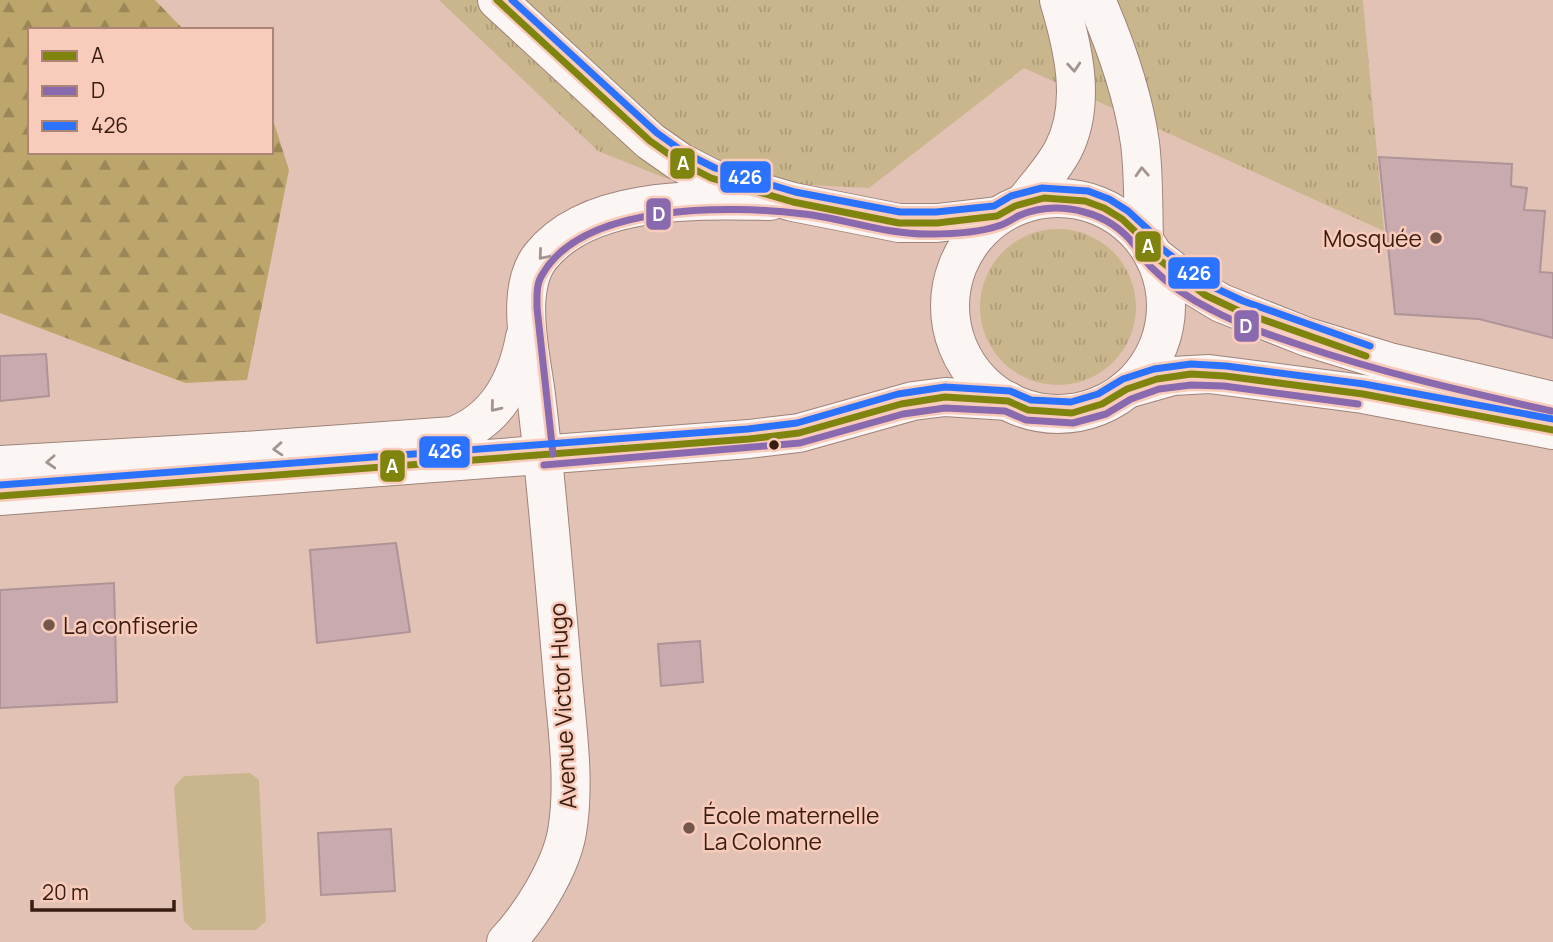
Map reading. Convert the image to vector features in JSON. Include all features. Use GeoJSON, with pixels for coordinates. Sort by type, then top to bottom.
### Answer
{"type":"FeatureCollection","features":[{"type":"Feature","properties":{"kind":"main road"},"geometry":{"type":"LineString","coordinates":[[497,0],[630,123],[667,153],[710,178],[793,202],[900,223],[937,223],[1054,198],[1085,201],[1113,213],[1199,290],[1221,303],[1307,337],[1389,362],[1553,401]]}},
{"type":"Feature","properties":{"kind":"main road"},"geometry":{"type":"LineString","coordinates":[[1059,0],[1073,56],[1073,122],[1062,151],[1011,209],[979,232],[959,263],[952,287],[951,312],[954,336],[971,370],[988,387],[1008,401],[1028,410],[1072,413],[1102,404],[1127,388],[1150,363],[1160,343],[1166,321],[1165,287],[1149,247],[1136,121],[1123,69],[1096,0]]}},
{"type":"Feature","properties":{"kind":"main road"},"geometry":{"type":"LineString","coordinates":[[0,465],[453,436],[479,423],[499,404],[516,373],[527,322],[527,287],[534,267],[549,247],[591,221],[668,202],[793,202]]}},
{"type":"Feature","properties":{"kind":"main road","name":"Avenue Victor Hugo"},"geometry":{"type":"LineString","coordinates":[[506,942],[530,911],[550,877],[567,835],[570,810],[569,752],[543,454],[527,322]]}},
{"type":"Feature","properties":{"kind":"main road"},"geometry":{"type":"LineString","coordinates":[[1127,388],[1173,376],[1209,374],[1363,394],[1553,430]]}},
{"type":"Feature","properties":{"kind":"main road"},"geometry":{"type":"LineString","coordinates":[[0,496],[749,439],[799,433],[901,404],[944,397],[1008,401]]}},
{"type":"Feature","properties":{"kind":"green space"},"geometry":{"type":"Polygon","coordinates":[[[0,0],[155,0],[182,28],[28,28],[28,154],[273,154],[274,123],[289,170],[247,380],[185,383],[0,313],[0,0]]]}},
{"type":"Feature","properties":{"kind":"green space"},"geometry":{"type":"Polygon","coordinates":[[[439,0],[1363,0],[1384,231],[1024,68],[869,188],[665,178],[598,151],[439,0]]]}},
{"type":"Feature","properties":{"kind":"green space"},"geometry":{"type":"Polygon","coordinates":[[[1058,229],[1088,235],[1113,252],[1130,277],[1136,307],[1130,337],[1113,362],[1088,379],[1058,385],[1028,379],[1003,362],[986,337],[980,307],[986,277],[1003,252],[1028,235],[1058,229]]]}},
{"type":"Feature","properties":{"kind":"green space"},"geometry":{"type":"Polygon","coordinates":[[[250,773],[259,780],[266,921],[256,930],[193,930],[184,921],[174,787],[184,776],[250,773]]]}},
{"type":"Feature","properties":{"kind":"building","name":"Mosquée"},"geometry":{"type":"Polygon","coordinates":[[[1379,157],[1512,164],[1511,186],[1527,188],[1524,210],[1545,211],[1540,272],[1553,273],[1553,338],[1479,319],[1395,314],[1379,157]]]}},
{"type":"Feature","properties":{"kind":"building"},"geometry":{"type":"Polygon","coordinates":[[[46,354],[49,396],[0,401],[0,356],[46,354]]]}},
{"type":"Feature","properties":{"kind":"building"},"geometry":{"type":"Polygon","coordinates":[[[396,543],[410,632],[317,643],[310,550],[396,543]]]}},
{"type":"Feature","properties":{"kind":"building"},"geometry":{"type":"Polygon","coordinates":[[[114,583],[117,702],[0,708],[0,590],[114,583]]]}},
{"type":"Feature","properties":{"kind":"building"},"geometry":{"type":"Polygon","coordinates":[[[700,641],[703,682],[661,686],[658,644],[700,641]]]}},
{"type":"Feature","properties":{"kind":"building"},"geometry":{"type":"Polygon","coordinates":[[[391,829],[395,891],[321,895],[318,833],[391,829]]]}},
{"type":"Feature","properties":{"kind":"transit line","name":"A"},"geometry":{"type":"LineString","coordinates":[[497,0],[650,141],[680,162],[711,178],[793,202],[899,223],[937,223],[997,216],[1015,206],[1044,198],[1085,201],[1122,219],[1144,240],[1153,255],[1205,295],[1239,311],[1366,356]]}},
{"type":"Feature","properties":{"kind":"transit line","name":"426"},"geometry":{"type":"LineString","coordinates":[[512,0],[657,133],[685,153],[715,168],[795,192],[900,212],[936,212],[994,206],[1011,196],[1042,188],[1088,191],[1109,199],[1128,211],[1152,233],[1161,248],[1211,286],[1243,301],[1370,346]]}},
{"type":"Feature","properties":{"kind":"transit line","name":"D"},"geometry":{"type":"LineString","coordinates":[[553,454],[537,308],[538,286],[542,275],[562,251],[590,233],[624,221],[700,210],[738,209],[804,214],[915,234],[982,230],[1042,209],[1059,208],[1084,212],[1106,220],[1119,229],[1152,268],[1173,286],[1233,320],[1362,364],[1551,411]]}},
{"type":"Feature","properties":{"kind":"transit line","name":"426"},"geometry":{"type":"LineString","coordinates":[[0,485],[748,429],[797,423],[898,394],[945,387],[1010,391],[1031,400],[1071,402],[1098,394],[1123,379],[1154,369],[1191,364],[1364,384],[1553,419]]}},
{"type":"Feature","properties":{"kind":"transit line","name":"A"},"geometry":{"type":"LineString","coordinates":[[0,496],[749,439],[799,433],[901,404],[945,397],[1008,401],[1028,410],[1072,413],[1102,404],[1127,389],[1157,379],[1191,374],[1363,394],[1553,430]]}},
{"type":"Feature","properties":{"kind":"transit line","name":"D"},"geometry":{"type":"LineString","coordinates":[[544,465],[800,443],[903,414],[945,408],[1005,411],[1026,420],[1073,423],[1106,414],[1131,399],[1159,389],[1191,385],[1224,386],[1358,404]]}},
{"type":"Feature","properties":{"kind":"place","name":"Mosquée"},"geometry":{"type":"Point","coordinates":[1436,238]}},
{"type":"Feature","properties":{"kind":"place","name":"La confiserie"},"geometry":{"type":"Point","coordinates":[49,625]}},
{"type":"Feature","properties":{"kind":"place","name":"École maternelle La Colonne"},"geometry":{"type":"Point","coordinates":[689,828]}}]}
